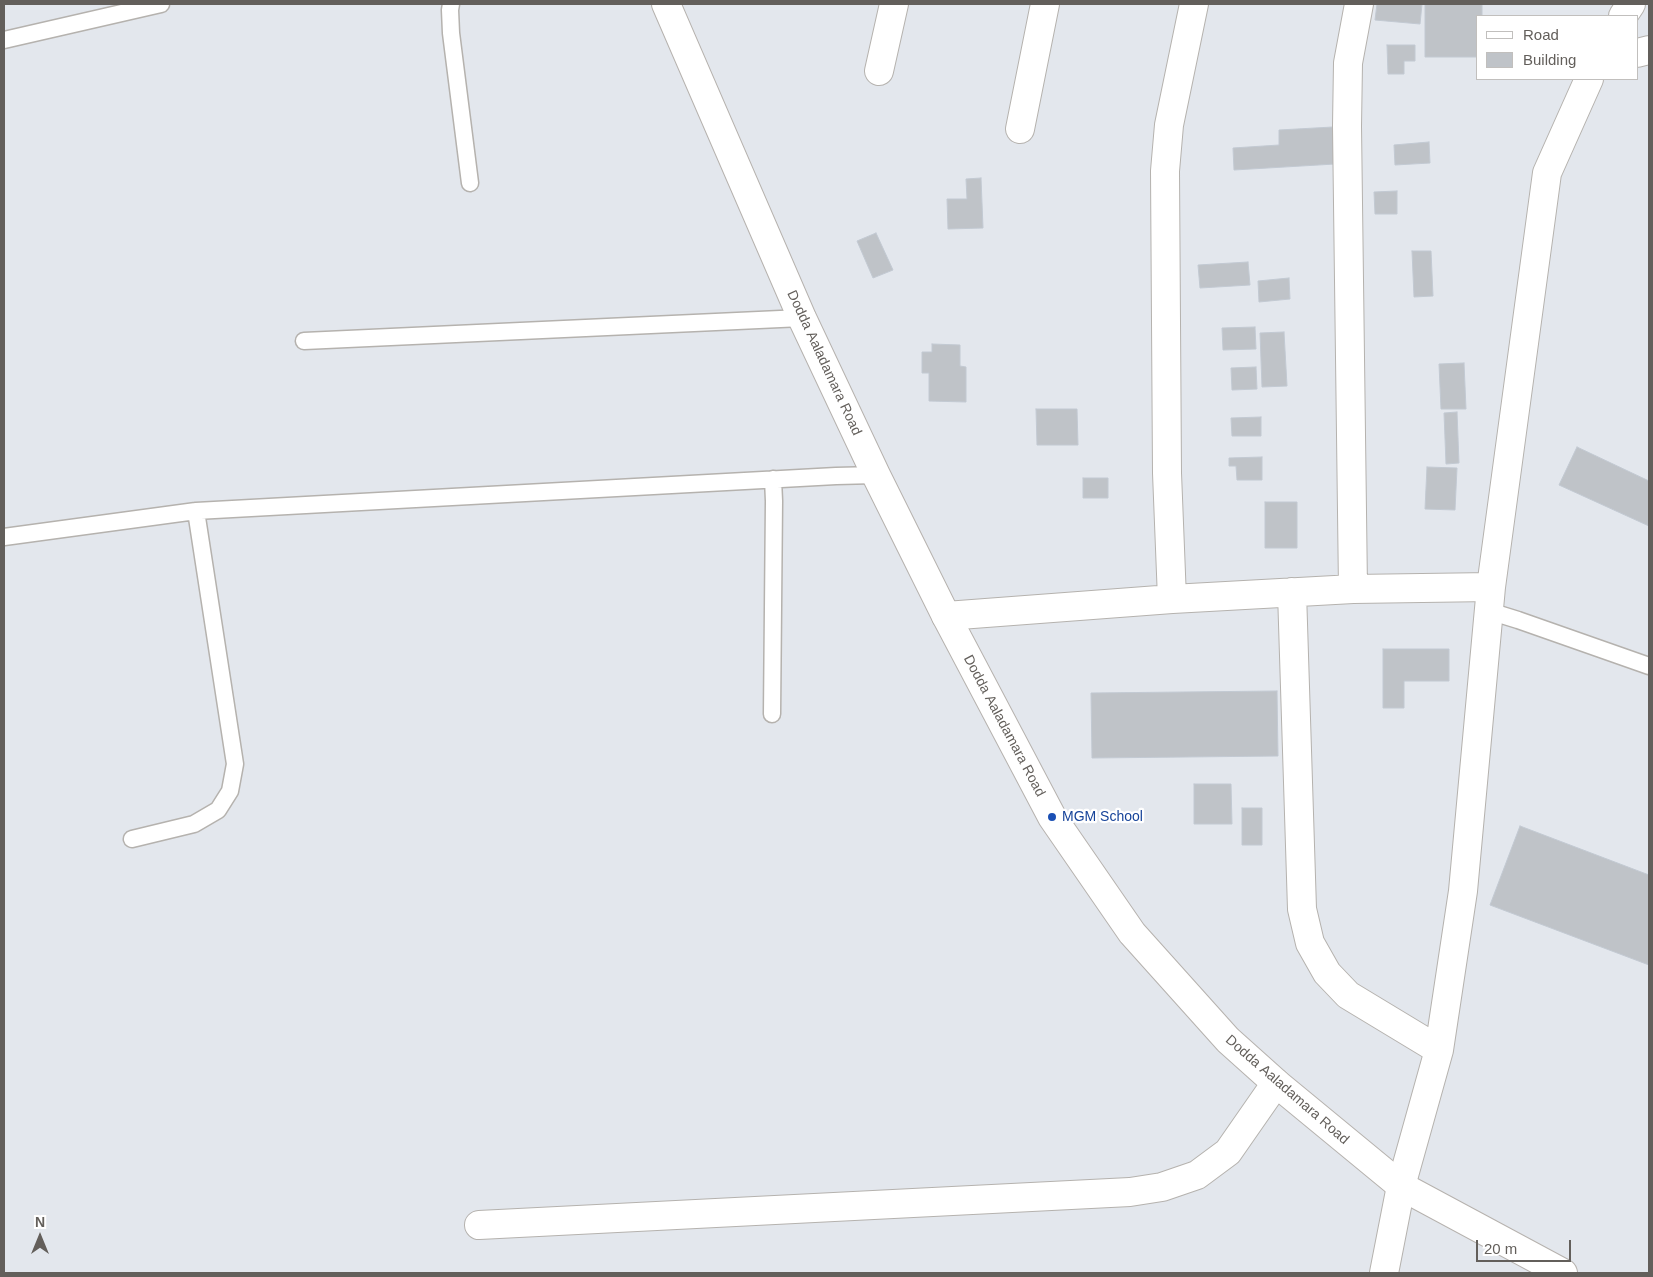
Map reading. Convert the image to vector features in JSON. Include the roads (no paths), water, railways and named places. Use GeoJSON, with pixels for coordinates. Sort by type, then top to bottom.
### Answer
{"type":"FeatureCollection","features":[{"type":"Feature","properties":{"kind":"street","name":"Dodda Aaladamara Road"},"geometry":{"type":"LineString","coordinates":[[666,4],[802,318],[876,475],[946,616],[1052,817],[1132,933],[1228,1040],[1276,1083],[1402,1186],[1563,1273]]}},
{"type":"Feature","properties":{"kind":"street"},"geometry":{"type":"LineString","coordinates":[[880,71],[894,4]]}},
{"type":"Feature","properties":{"kind":"street"},"geometry":{"type":"LineString","coordinates":[[1020,129],[1045,4]]}},
{"type":"Feature","properties":{"kind":"street"},"geometry":{"type":"LineString","coordinates":[[1172,599],[1167,473],[1165,171],[1169,125],[1194,4]]}},
{"type":"Feature","properties":{"kind":"street"},"geometry":{"type":"LineString","coordinates":[[1353,589],[1346,126],[1348,63],[1359,4]]}},
{"type":"Feature","properties":{"kind":"street"},"geometry":{"type":"LineString","coordinates":[[1624,15],[1630,4]]}},
{"type":"Feature","properties":{"kind":"street"},"geometry":{"type":"LineString","coordinates":[[1384,1273],[1402,1186],[1440,1050],[1462,891],[1490,599],[1547,173],[1589,80]]}},
{"type":"Feature","properties":{"kind":"street"},"geometry":{"type":"LineString","coordinates":[[946,616],[1172,599],[1353,589],[1490,599]]}},
{"type":"Feature","properties":{"kind":"street"},"geometry":{"type":"LineString","coordinates":[[1292,592],[1302,909],[1310,944],[1326,973],[1348,995],[1440,1050]]}},
{"type":"Feature","properties":{"kind":"street"},"geometry":{"type":"LineString","coordinates":[[479,1226],[1130,1192],[1162,1187],[1197,1175],[1228,1152],[1276,1083]]}},
{"type":"Feature","properties":{"kind":"lane"},"geometry":{"type":"LineString","coordinates":[[4,40],[161,4]]}},
{"type":"Feature","properties":{"kind":"lane"},"geometry":{"type":"LineString","coordinates":[[451,4],[451,33],[470,183]]}},
{"type":"Feature","properties":{"kind":"lane"},"geometry":{"type":"LineString","coordinates":[[304,341],[802,318]]}},
{"type":"Feature","properties":{"kind":"lane"},"geometry":{"type":"LineString","coordinates":[[4,537],[196,511],[876,475]]}},
{"type":"Feature","properties":{"kind":"lane"},"geometry":{"type":"LineString","coordinates":[[772,714],[773,479]]}},
{"type":"Feature","properties":{"kind":"lane"},"geometry":{"type":"LineString","coordinates":[[132,839],[194,824],[218,810],[230,791],[235,764],[196,511]]}},
{"type":"Feature","properties":{"kind":"lane"},"geometry":{"type":"LineString","coordinates":[[1490,599],[1518,620],[1649,666]]}},
{"type":"Feature","properties":{"kind":"place","name":"MGM School"},"geometry":{"type":"Point","coordinates":[1052,817]}}]}
